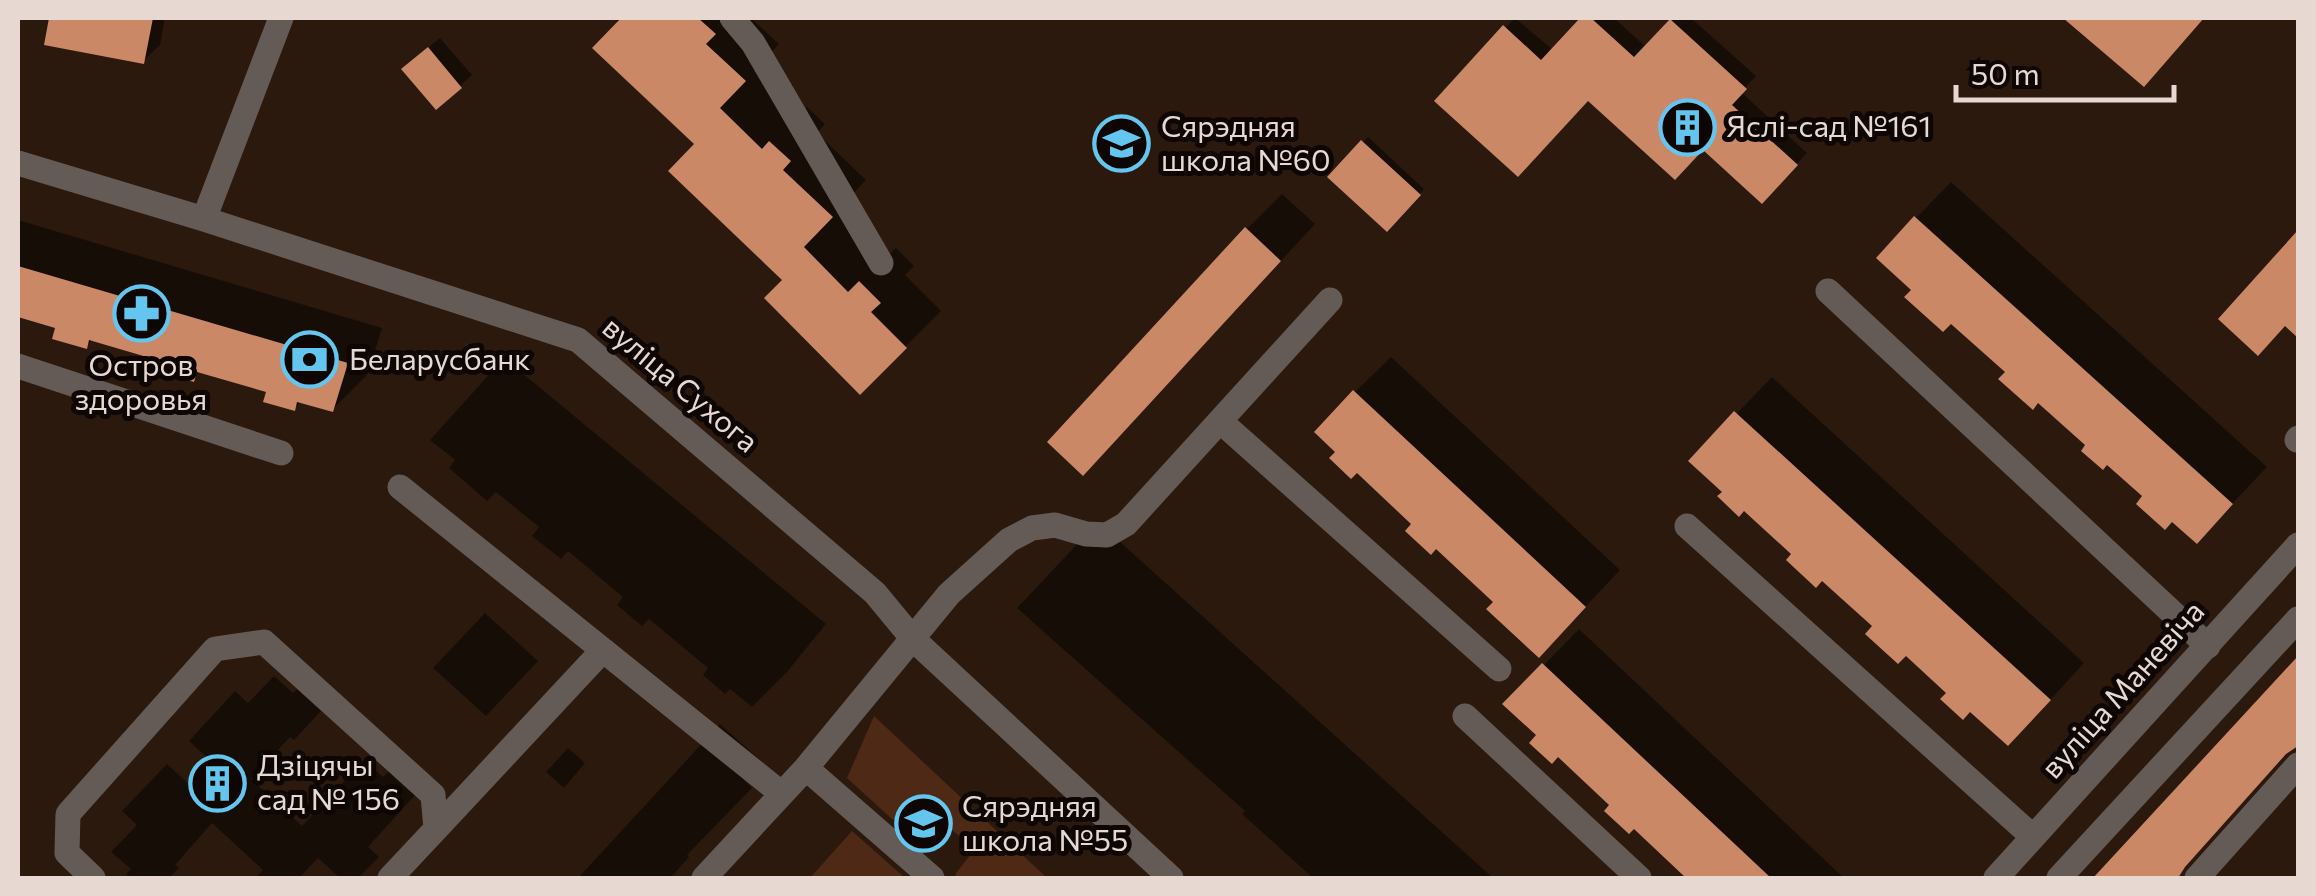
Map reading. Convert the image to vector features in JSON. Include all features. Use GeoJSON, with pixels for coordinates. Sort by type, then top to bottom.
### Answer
{"type":"FeatureCollection","features":[{"type":"Feature","properties":{"kind":"street"},"geometry":{"type":"LineString","coordinates":[[204,219],[281,18]]}},
{"type":"Feature","properties":{"kind":"street"},"geometry":{"type":"LineString","coordinates":[[732,18],[752,43],[881,263]]}},
{"type":"Feature","properties":{"kind":"street","name":"вуліца Сухога"},"geometry":{"type":"LineString","coordinates":[[18,163],[578,340],[875,594],[913,639],[1172,878]]}},
{"type":"Feature","properties":{"kind":"street"},"geometry":{"type":"LineString","coordinates":[[1828,291],[2208,646]]}},
{"type":"Feature","properties":{"kind":"street"},"geometry":{"type":"LineString","coordinates":[[704,878],[806,768],[950,594],[1009,540],[1032,528],[1055,525],[1107,535],[1126,524],[1330,300]]}},
{"type":"Feature","properties":{"kind":"street"},"geometry":{"type":"LineString","coordinates":[[18,366],[281,453]]}},
{"type":"Feature","properties":{"kind":"street"},"geometry":{"type":"LineString","coordinates":[[1220,421],[1499,670]]}},
{"type":"Feature","properties":{"kind":"street"},"geometry":{"type":"LineString","coordinates":[[400,487],[782,794]]}},
{"type":"Feature","properties":{"kind":"street"},"geometry":{"type":"LineString","coordinates":[[1687,526],[2033,836]]}},
{"type":"Feature","properties":{"kind":"street","name":"вуліца Маневіча"},"geometry":{"type":"LineString","coordinates":[[1996,878],[2298,545]]}},
{"type":"Feature","properties":{"kind":"street"},"geometry":{"type":"LineString","coordinates":[[2059,878],[2298,619]]}},
{"type":"Feature","properties":{"kind":"street"},"geometry":{"type":"LineString","coordinates":[[93,878],[66,853],[68,814],[215,650],[264,642],[433,794],[436,829]]}},
{"type":"Feature","properties":{"kind":"street"},"geometry":{"type":"LineString","coordinates":[[390,878],[603,650]]}},
{"type":"Feature","properties":{"kind":"street"},"geometry":{"type":"LineString","coordinates":[[1465,716],[1640,878]]}},
{"type":"Feature","properties":{"kind":"street"},"geometry":{"type":"LineString","coordinates":[[2197,878],[2298,764]]}},
{"type":"Feature","properties":{"kind":"street"},"geometry":{"type":"LineString","coordinates":[[806,768],[932,878]]}},
{"type":"Feature","properties":{"kind":"shaded area"},"geometry":{"type":"Polygon","coordinates":[[[874,716],[1047,878],[955,878],[975,849],[913,798],[893,820],[847,778],[874,716]]]}},
{"type":"Feature","properties":{"kind":"shaded area"},"geometry":{"type":"Polygon","coordinates":[[[852,831],[905,878],[810,878],[852,831]]]}},
{"type":"Feature","properties":{"kind":"building"},"geometry":{"type":"Polygon","coordinates":[[[49,18],[153,18],[144,64],[44,45],[49,18]]]}},
{"type":"Feature","properties":{"kind":"building"},"geometry":{"type":"Polygon","coordinates":[[[621,18],[698,18],[716,34],[706,44],[746,81],[720,108],[762,149],[769,141],[791,161],[783,170],[833,217],[804,247],[848,292],[859,281],[881,303],[871,312],[907,348],[860,395],[764,298],[782,280],[668,171],[694,144],[592,48],[621,18]]]}},
{"type":"Feature","properties":{"kind":"building","name":"Яслі-сад №161"},"geometry":{"type":"Polygon","coordinates":[[[1580,18],[1591,18],[1634,57],[1670,19],[1747,89],[1732,105],[1798,165],[1762,204],[1703,150],[1675,180],[1588,101],[1518,177],[1434,101],[1503,25],[1541,60],[1580,18]]]}},
{"type":"Feature","properties":{"kind":"building"},"geometry":{"type":"Polygon","coordinates":[[[2063,18],[2204,18],[2144,87],[2063,18]]]}},
{"type":"Feature","properties":{"kind":"building"},"geometry":{"type":"Polygon","coordinates":[[[428,47],[462,88],[436,110],[401,69],[428,47]]]}},
{"type":"Feature","properties":{"kind":"building"},"geometry":{"type":"Polygon","coordinates":[[[1361,140],[1421,195],[1387,232],[1327,177],[1361,140]]]}},
{"type":"Feature","properties":{"kind":"building"},"geometry":{"type":"Polygon","coordinates":[[[1914,216],[2233,504],[2197,544],[2172,522],[2165,530],[2136,504],[2142,496],[2107,465],[2103,470],[2081,451],[2085,445],[2038,403],[2033,410],[1998,379],[2005,372],[1951,324],[1943,332],[1904,297],[1911,290],[1876,258],[1914,216]]]}},
{"type":"Feature","properties":{"kind":"building"},"geometry":{"type":"Polygon","coordinates":[[[1245,227],[1281,261],[1083,476],[1047,442],[1245,227]]]}},
{"type":"Feature","properties":{"kind":"building"},"geometry":{"type":"Polygon","coordinates":[[[2298,230],[2298,338],[2285,326],[2258,356],[2218,319],[2298,230]]]}},
{"type":"Feature","properties":{"kind":"building"},"geometry":{"type":"Polygon","coordinates":[[[18,266],[348,363],[333,412],[297,402],[295,411],[263,402],[266,392],[197,372],[194,382],[154,370],[157,360],[89,340],[87,349],[52,339],[55,328],[18,317],[18,266]]]}},
{"type":"Feature","properties":{"kind":"building"},"geometry":{"type":"Polygon","coordinates":[[[1353,390],[1586,607],[1539,658],[1486,609],[1493,602],[1436,549],[1431,555],[1405,531],[1411,524],[1357,473],[1351,479],[1329,458],[1335,452],[1314,432],[1353,390]]]}},
{"type":"Feature","properties":{"kind":"building"},"geometry":{"type":"Polygon","coordinates":[[[1734,411],[2051,700],[2008,746],[1970,712],[1963,720],[1940,699],[1946,693],[1906,656],[1898,664],[1865,634],[1872,626],[1822,581],[1816,588],[1786,560],[1791,554],[1744,511],[1739,517],[1717,496],[1722,492],[1688,461],[1734,411]]]}},
{"type":"Feature","properties":{"kind":"building"},"geometry":{"type":"Polygon","coordinates":[[[2298,656],[2298,746],[2286,754],[2178,878],[2093,878],[2298,656]]]}},
{"type":"Feature","properties":{"kind":"building"},"geometry":{"type":"Polygon","coordinates":[[[1542,663],[1771,878],[1686,878],[1634,829],[1629,834],[1604,811],[1609,805],[1558,757],[1552,764],[1529,743],[1536,735],[1502,704],[1542,663]]]}},
{"type":"Feature","properties":{"kind":"place","name":"Яслі-сад №161"},"geometry":{"type":"Point","coordinates":[1687,127]}},
{"type":"Feature","properties":{"kind":"place","name":"Сярэдняя школа №60"},"geometry":{"type":"Point","coordinates":[1122,144]}},
{"type":"Feature","properties":{"kind":"place","name":"Остров здоровья"},"geometry":{"type":"Point","coordinates":[141,313]}},
{"type":"Feature","properties":{"kind":"place","name":"Беларусбанк"},"geometry":{"type":"Point","coordinates":[310,360]}},
{"type":"Feature","properties":{"kind":"place","name":"Дзіцячы сад № 156"},"geometry":{"type":"Point","coordinates":[218,783]}},
{"type":"Feature","properties":{"kind":"place","name":"Сярэдняя школа №55"},"geometry":{"type":"Point","coordinates":[923,824]}}]}
